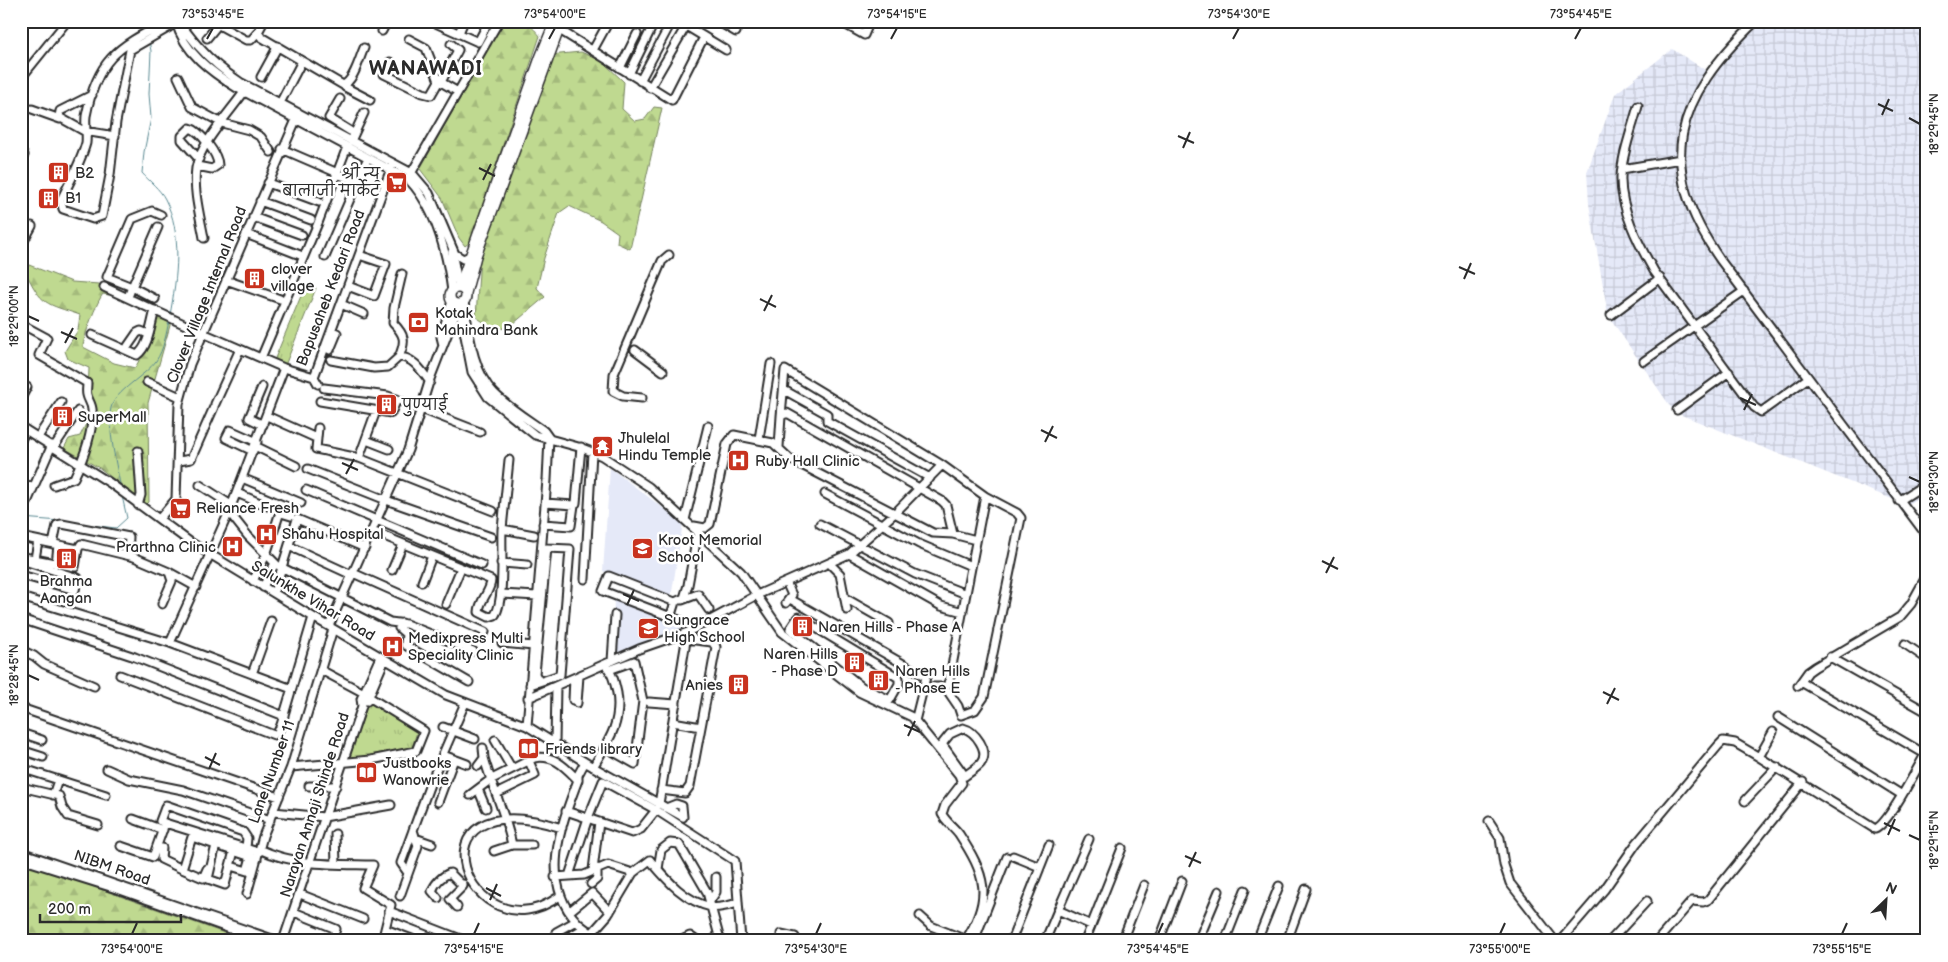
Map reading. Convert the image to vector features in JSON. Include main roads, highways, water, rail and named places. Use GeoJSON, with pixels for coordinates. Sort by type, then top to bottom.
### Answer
{"type":"FeatureCollection","features":[{"type":"Feature","properties":{"kind":"main road"},"geometry":{"type":"LineString","coordinates":[[558,24],[470,256],[459,291],[458,303],[450,296],[459,291],[476,256],[558,24]]}},
{"type":"Feature","properties":{"kind":"waterway"},"geometry":{"type":"LineString","coordinates":[[145,21],[146,30]]}},
{"type":"Feature","properties":{"kind":"waterway"},"geometry":{"type":"LineString","coordinates":[[149,41],[151,51],[149,94],[151,118],[142,173],[163,195],[171,212],[174,227],[177,256],[175,286],[170,315]]}},
{"type":"Feature","properties":{"kind":"waterway"},"geometry":{"type":"LineString","coordinates":[[121,488],[111,436],[111,408],[118,396],[156,361],[163,346],[169,321]]}},
{"type":"Feature","properties":{"kind":"waterway"},"geometry":{"type":"LineString","coordinates":[[82,524],[116,528],[127,518],[122,496]]}},
{"type":"Feature","properties":{"kind":"waterway"},"geometry":{"type":"LineString","coordinates":[[22,518],[60,521]]}},
{"type":"Feature","properties":{"kind":"place","name":"B2"},"geometry":{"type":"Point","coordinates":[59,173]}},
{"type":"Feature","properties":{"kind":"place","name":"श्री न्यू बालाजी मार्केट"},"geometry":{"type":"Point","coordinates":[396,183]}},
{"type":"Feature","properties":{"kind":"place","name":"B1"},"geometry":{"type":"Point","coordinates":[49,198]}},
{"type":"Feature","properties":{"kind":"place","name":"clover village"},"geometry":{"type":"Point","coordinates":[255,278]}},
{"type":"Feature","properties":{"kind":"place","name":"Kotak Mahindra Bank"},"geometry":{"type":"Point","coordinates":[419,322]}},
{"type":"Feature","properties":{"kind":"place","name":"पुण्याई"},"geometry":{"type":"Point","coordinates":[386,405]}},
{"type":"Feature","properties":{"kind":"place","name":"SuperMall"},"geometry":{"type":"Point","coordinates":[62,417]}},
{"type":"Feature","properties":{"kind":"place","name":"Jhulelal Hindu Temple"},"geometry":{"type":"Point","coordinates":[602,447]}},
{"type":"Feature","properties":{"kind":"place","name":"Ruby Hall Clinic"},"geometry":{"type":"Point","coordinates":[739,461]}},
{"type":"Feature","properties":{"kind":"place","name":"Reliance Fresh"},"geometry":{"type":"Point","coordinates":[180,508]}},
{"type":"Feature","properties":{"kind":"place","name":"Shahu Hospital"},"geometry":{"type":"Point","coordinates":[266,534]}},
{"type":"Feature","properties":{"kind":"place","name":"Prarthna Clinic"},"geometry":{"type":"Point","coordinates":[232,547]}},
{"type":"Feature","properties":{"kind":"place","name":"Kroot Memorial School"},"geometry":{"type":"Point","coordinates":[642,549]}},
{"type":"Feature","properties":{"kind":"place","name":"Brahma Aangan"},"geometry":{"type":"Point","coordinates":[66,558]}},
{"type":"Feature","properties":{"kind":"place","name":"Naren Hills - Phase A"},"geometry":{"type":"Point","coordinates":[802,627]}},
{"type":"Feature","properties":{"kind":"place","name":"Sungrace High School"},"geometry":{"type":"Point","coordinates":[648,629]}},
{"type":"Feature","properties":{"kind":"place","name":"Medixpress Multi Speciality Clinic"},"geometry":{"type":"Point","coordinates":[392,647]}},
{"type":"Feature","properties":{"kind":"place","name":"Naren Hills - Phase D"},"geometry":{"type":"Point","coordinates":[854,663]}},
{"type":"Feature","properties":{"kind":"place","name":"Naren Hills - Phase E"},"geometry":{"type":"Point","coordinates":[879,680]}},
{"type":"Feature","properties":{"kind":"place","name":"Anies"},"geometry":{"type":"Point","coordinates":[739,685]}},
{"type":"Feature","properties":{"kind":"place","name":"Friends library"},"geometry":{"type":"Point","coordinates":[529,749]}},
{"type":"Feature","properties":{"kind":"place","name":"Justbooks Wanowrie"},"geometry":{"type":"Point","coordinates":[367,772]}},
{"type":"Feature","properties":{"kind":"district","name":"WANAWADI"},"geometry":{"type":"Point","coordinates":[426,69]}}]}
